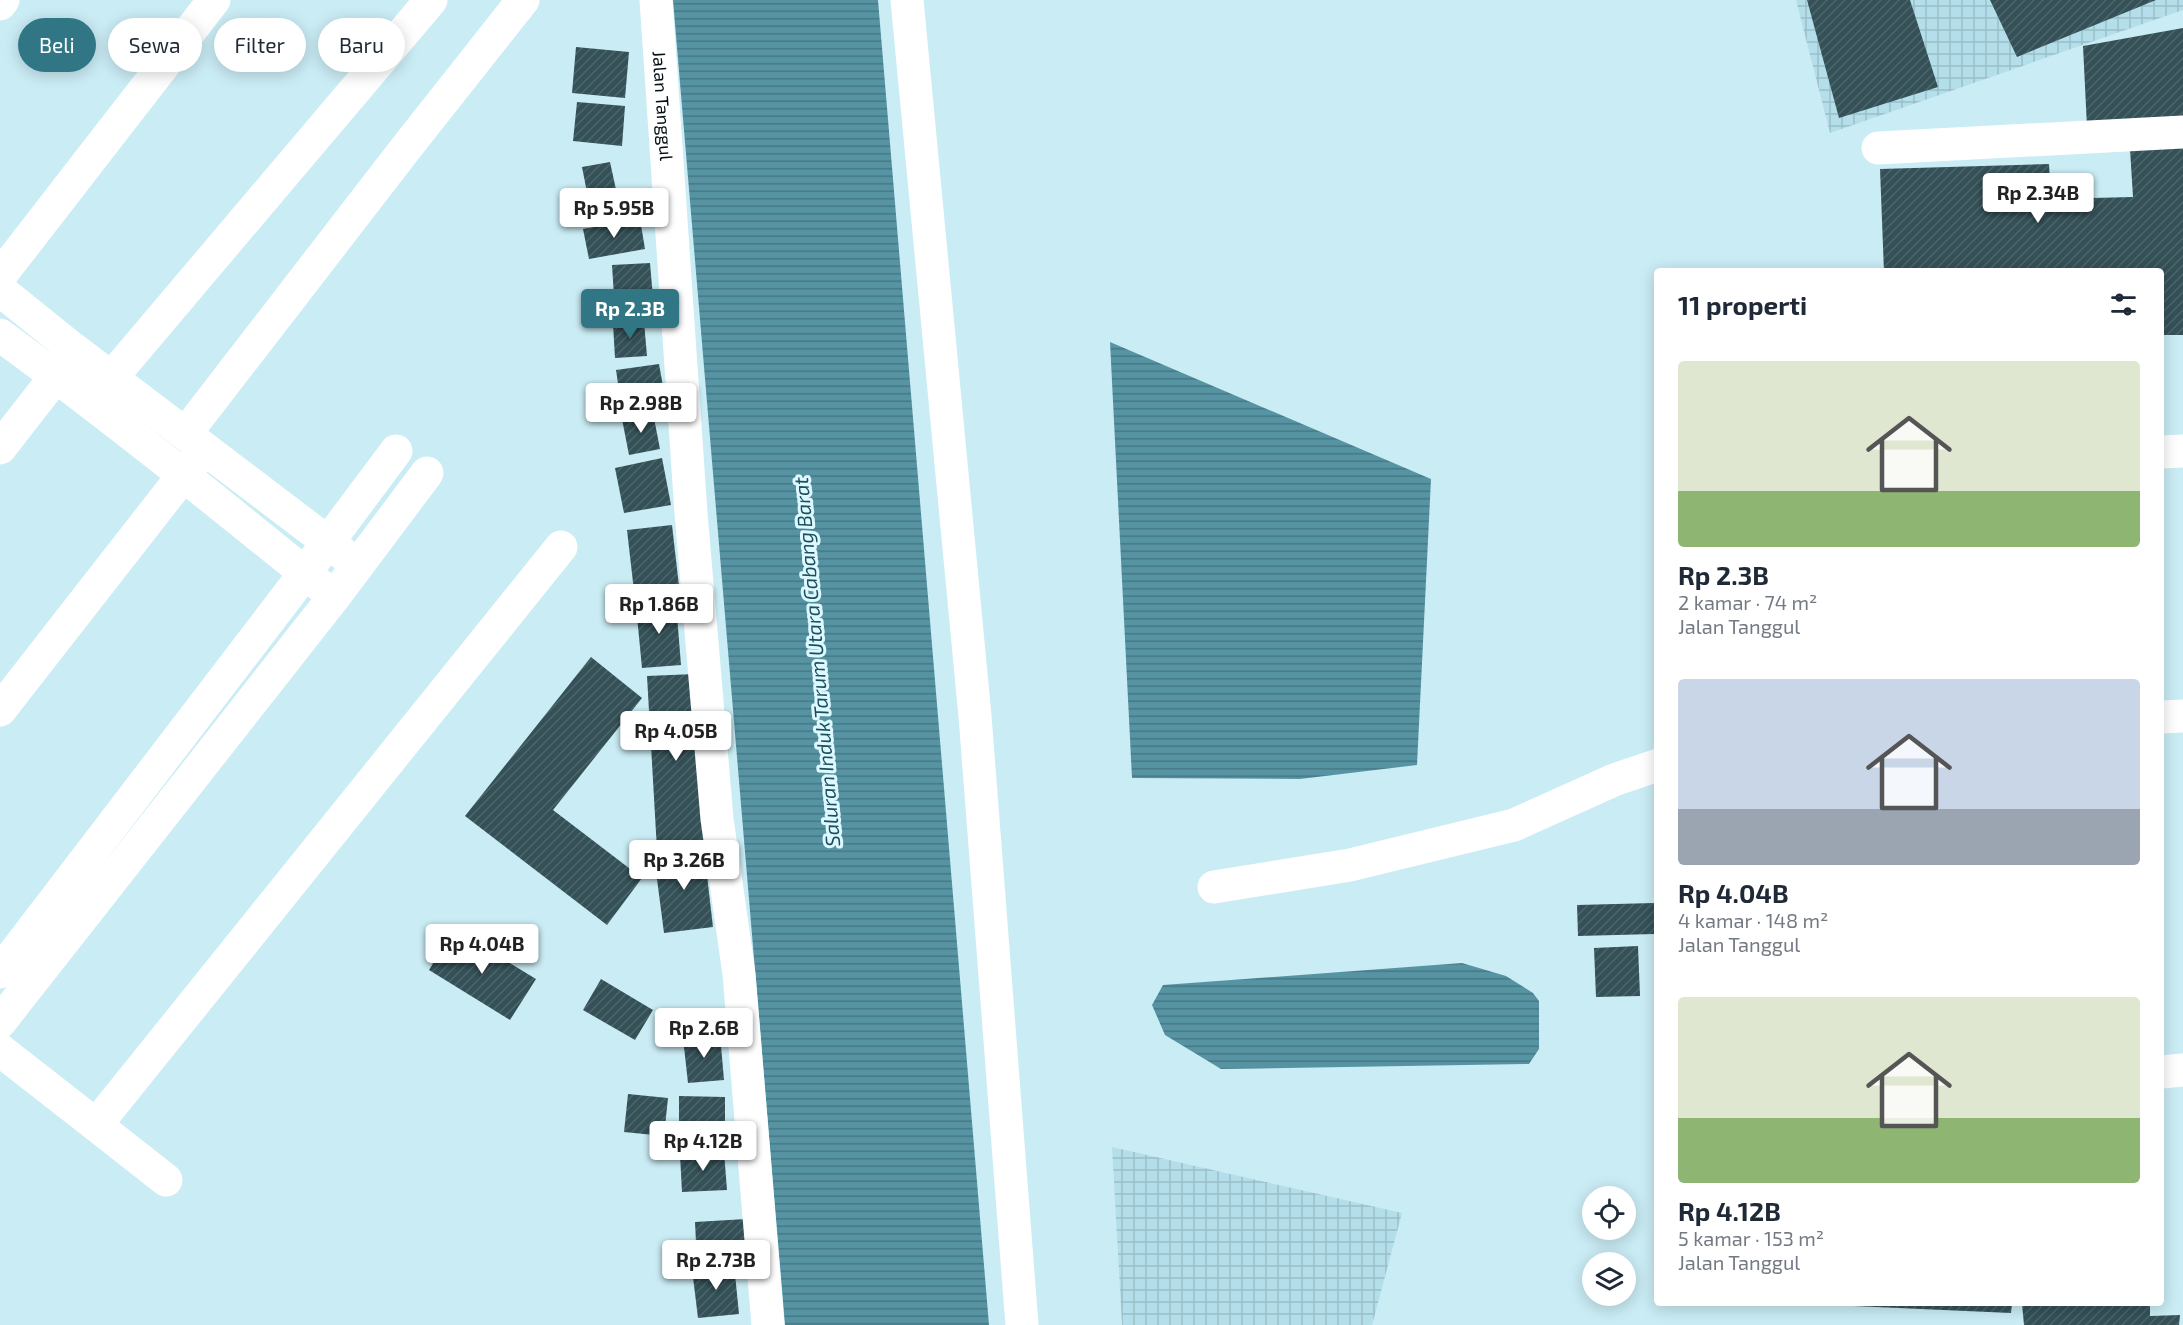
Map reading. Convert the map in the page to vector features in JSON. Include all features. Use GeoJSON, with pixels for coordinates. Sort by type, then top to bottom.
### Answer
{"type":"FeatureCollection","features":[{"type":"Feature","properties":{"kind":"street"},"geometry":{"type":"LineString","coordinates":[[0,4],[3,0]]}},
{"type":"Feature","properties":{"kind":"street"},"geometry":{"type":"LineString","coordinates":[[0,276],[214,0]]}},
{"type":"Feature","properties":{"kind":"street"},"geometry":{"type":"LineString","coordinates":[[112,377],[431,0]]}},
{"type":"Feature","properties":{"kind":"street"},"geometry":{"type":"LineString","coordinates":[[0,710],[184,475],[195,441],[406,147],[523,0]]}},
{"type":"Feature","properties":{"kind":"street","name":"Jalan Tanggul"},"geometry":{"type":"LineString","coordinates":[[656,0],[694,548],[717,819],[738,974],[768,1325]]}},
{"type":"Feature","properties":{"kind":"street"},"geometry":{"type":"LineString","coordinates":[[907,0],[975,716],[1022,1325]]}},
{"type":"Feature","properties":{"kind":"street"},"geometry":{"type":"LineString","coordinates":[[1878,148],[2183,132]]}},
{"type":"Feature","properties":{"kind":"street"},"geometry":{"type":"LineString","coordinates":[[0,290],[72,348],[358,566]]}},
{"type":"Feature","properties":{"kind":"street"},"geometry":{"type":"LineString","coordinates":[[0,335],[184,475],[334,597]]}},
{"type":"Feature","properties":{"kind":"street"},"geometry":{"type":"LineString","coordinates":[[0,448],[56,376],[72,348]]}},
{"type":"Feature","properties":{"kind":"street"},"geometry":{"type":"LineString","coordinates":[[0,972],[396,451]]}},
{"type":"Feature","properties":{"kind":"street"},"geometry":{"type":"LineString","coordinates":[[2164,452],[2183,451]]}},
{"type":"Feature","properties":{"kind":"street"},"geometry":{"type":"LineString","coordinates":[[0,1022],[334,597],[427,473]]}},
{"type":"Feature","properties":{"kind":"street"},"geometry":{"type":"LineString","coordinates":[[96,1125],[561,547]]}},
{"type":"Feature","properties":{"kind":"street"},"geometry":{"type":"LineString","coordinates":[[2164,717],[2183,716]]}},
{"type":"Feature","properties":{"kind":"street"},"geometry":{"type":"LineString","coordinates":[[1214,887],[1350,865],[1514,825],[1614,780],[1654,766]]}},
{"type":"Feature","properties":{"kind":"street"},"geometry":{"type":"LineString","coordinates":[[0,1050],[166,1180]]}},
{"type":"Feature","properties":{"kind":"street"},"geometry":{"type":"LineString","coordinates":[[2164,1072],[2183,1070]]}},
{"type":"Feature","properties":{"kind":"shaded area"},"geometry":{"type":"Polygon","coordinates":[[[1796,0],[2183,0],[2183,10],[1830,133],[1796,0]]]}},
{"type":"Feature","properties":{"kind":"shaded area"},"geometry":{"type":"Polygon","coordinates":[[[1112,1147],[1402,1213],[1372,1325],[1122,1325],[1112,1147]]]}},
{"type":"Feature","properties":{"kind":"water","name":"Saluran Induk Tarum Utara Cabang Barat"},"geometry":{"type":"Polygon","coordinates":[[[673,0],[878,0],[989,1325],[785,1325],[673,0]]]}},
{"type":"Feature","properties":{"kind":"water"},"geometry":{"type":"Polygon","coordinates":[[[1110,342],[1431,479],[1417,765],[1300,779],[1132,778],[1110,342]]]}},
{"type":"Feature","properties":{"kind":"water"},"geometry":{"type":"Polygon","coordinates":[[[1462,963],[1506,976],[1533,993],[1539,1001],[1539,1049],[1529,1064],[1221,1069],[1165,1035],[1152,1005],[1163,985],[1462,963]]]}},
{"type":"Feature","properties":{"kind":"building"},"geometry":{"type":"Polygon","coordinates":[[[1807,0],[1910,0],[1938,87],[1839,118],[1807,0]]]}},
{"type":"Feature","properties":{"kind":"building"},"geometry":{"type":"Polygon","coordinates":[[[1990,0],[2156,0],[2017,57],[1990,0]]]}},
{"type":"Feature","properties":{"kind":"building"},"geometry":{"type":"Polygon","coordinates":[[[2183,28],[2183,122],[2087,127],[2083,46],[2183,28]]]}},
{"type":"Feature","properties":{"kind":"building"},"geometry":{"type":"Polygon","coordinates":[[[576,47],[629,52],[625,98],[572,93],[576,47]]]}},
{"type":"Feature","properties":{"kind":"building"},"geometry":{"type":"Polygon","coordinates":[[[577,102],[625,106],[622,146],[573,141],[577,102]]]}},
{"type":"Feature","properties":{"kind":"building"},"geometry":{"type":"Polygon","coordinates":[[[2183,146],[2183,335],[2164,335],[2164,268],[1884,268],[1880,169],[2049,164],[2051,199],[2133,197],[2130,149],[2183,146]]]}},
{"type":"Feature","properties":{"kind":"building"},"geometry":{"type":"Polygon","coordinates":[[[610,162],[622,217],[593,223],[582,167],[610,162]]]}},
{"type":"Feature","properties":{"kind":"building"},"geometry":{"type":"Polygon","coordinates":[[[640,219],[645,249],[589,259],[583,229],[640,219]]]}},
{"type":"Feature","properties":{"kind":"building"},"geometry":{"type":"Polygon","coordinates":[[[650,263],[654,309],[615,312],[612,265],[650,263]]]}},
{"type":"Feature","properties":{"kind":"building"},"geometry":{"type":"Polygon","coordinates":[[[644,322],[647,356],[615,358],[613,324],[644,322]]]}},
{"type":"Feature","properties":{"kind":"building"},"geometry":{"type":"Polygon","coordinates":[[[659,364],[665,397],[621,404],[616,370],[659,364]]]}},
{"type":"Feature","properties":{"kind":"building"},"geometry":{"type":"Polygon","coordinates":[[[653,413],[660,449],[629,455],[622,419],[653,413]]]}},
{"type":"Feature","properties":{"kind":"building"},"geometry":{"type":"Polygon","coordinates":[[[662,458],[671,505],[624,513],[615,468],[662,458]]]}},
{"type":"Feature","properties":{"kind":"building"},"geometry":{"type":"Polygon","coordinates":[[[672,525],[680,595],[635,600],[627,530],[672,525]]]}},
{"type":"Feature","properties":{"kind":"building"},"geometry":{"type":"Polygon","coordinates":[[[676,603],[681,665],[642,668],[636,606],[676,603]]]}},
{"type":"Feature","properties":{"kind":"building"},"geometry":{"type":"Polygon","coordinates":[[[591,657],[642,698],[553,810],[642,878],[607,925],[465,816],[591,657]]]}},
{"type":"Feature","properties":{"kind":"building"},"geometry":{"type":"Polygon","coordinates":[[[695,674],[705,847],[657,850],[647,676],[695,674]]]}},
{"type":"Feature","properties":{"kind":"building"},"geometry":{"type":"Polygon","coordinates":[[[704,850],[713,927],[664,933],[654,856],[704,850]]]}},
{"type":"Feature","properties":{"kind":"building"},"geometry":{"type":"Polygon","coordinates":[[[1654,903],[1654,934],[1578,936],[1577,905],[1654,903]]]}},
{"type":"Feature","properties":{"kind":"building"},"geometry":{"type":"Polygon","coordinates":[[[454,929],[536,979],[510,1020],[429,970],[454,929]]]}},
{"type":"Feature","properties":{"kind":"building"},"geometry":{"type":"Polygon","coordinates":[[[1638,946],[1640,996],[1596,997],[1594,948],[1638,946]]]}},
{"type":"Feature","properties":{"kind":"building"},"geometry":{"type":"Polygon","coordinates":[[[601,979],[653,1010],[635,1040],[583,1010],[601,979]]]}},
{"type":"Feature","properties":{"kind":"building"},"geometry":{"type":"Polygon","coordinates":[[[720,1034],[724,1080],[688,1083],[683,1038],[720,1034]]]}},
{"type":"Feature","properties":{"kind":"building"},"geometry":{"type":"Polygon","coordinates":[[[628,1094],[668,1098],[664,1136],[624,1132],[628,1094]]]}},
{"type":"Feature","properties":{"kind":"building"},"geometry":{"type":"Polygon","coordinates":[[[679,1096],[725,1097],[725,1146],[679,1146],[679,1096]]]}},
{"type":"Feature","properties":{"kind":"building"},"geometry":{"type":"Polygon","coordinates":[[[724,1152],[727,1190],[682,1192],[680,1155],[724,1152]]]}},
{"type":"Feature","properties":{"kind":"building"},"geometry":{"type":"Polygon","coordinates":[[[746,1219],[748,1260],[697,1263],[695,1222],[746,1219]]]}},
{"type":"Feature","properties":{"kind":"building"},"geometry":{"type":"Polygon","coordinates":[[[734,1264],[739,1314],[698,1318],[692,1269],[734,1264]]]}},
{"type":"Feature","properties":{"kind":"building"},"geometry":{"type":"Polygon","coordinates":[[[1854,1306],[2012,1306],[2011,1313],[1854,1306]]]}},
{"type":"Feature","properties":{"kind":"building"},"geometry":{"type":"Polygon","coordinates":[[[2022,1306],[2150,1306],[2150,1316],[2180,1315],[2179,1325],[2024,1325],[2022,1306]]]}}]}
